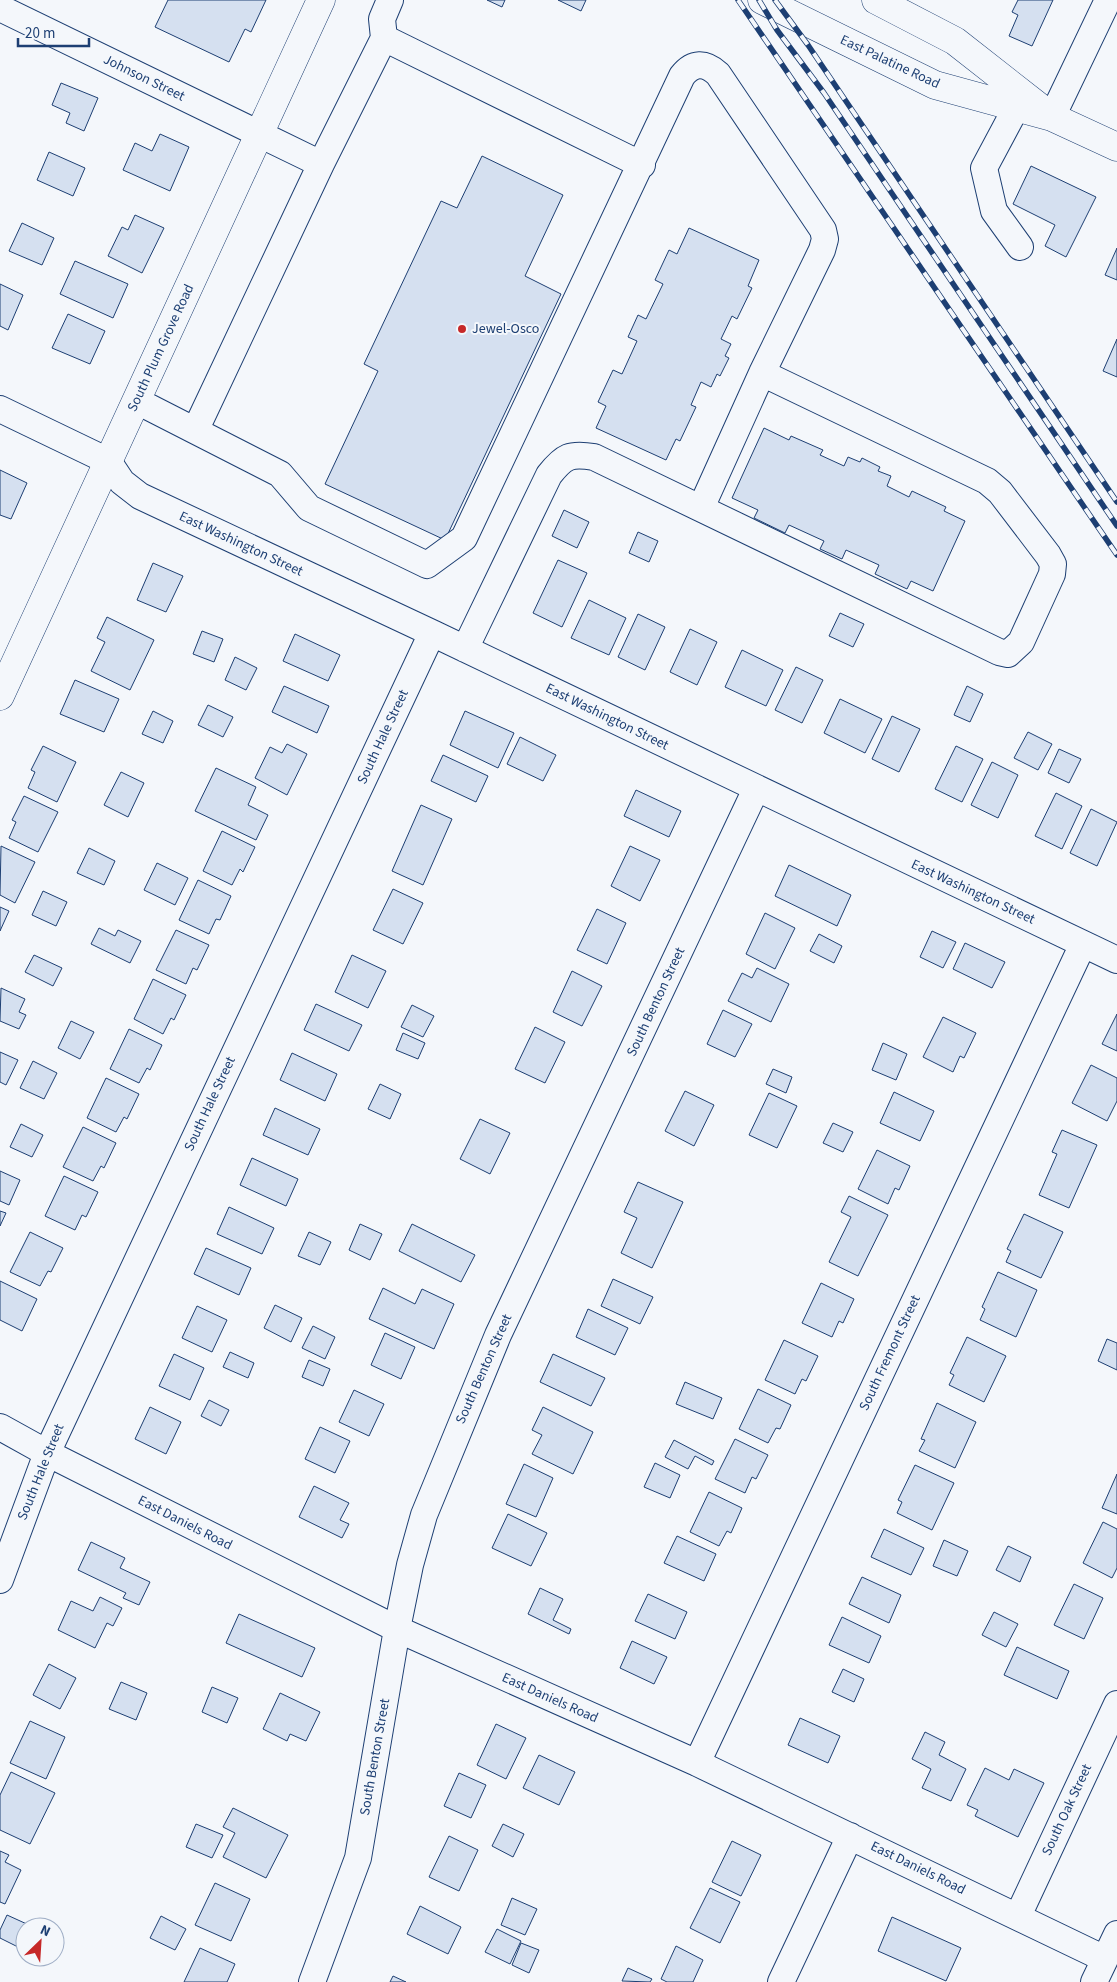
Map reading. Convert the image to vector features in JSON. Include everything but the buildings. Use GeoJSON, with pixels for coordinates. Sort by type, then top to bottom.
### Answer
{"type":"FeatureCollection","features":[{"type":"Feature","properties":{"kind":"main road","name":"South Plum Grove Road"},"geometry":{"type":"LineString","coordinates":[[0,696],[321,0]]}},
{"type":"Feature","properties":{"kind":"main road","name":"East Palatine Road"},"geometry":{"type":"LineString","coordinates":[[762,0],[935,85],[1052,117],[1117,147]]}},
{"type":"Feature","properties":{"kind":"main road","name":"East Palatine Road"},"geometry":{"type":"LineString","coordinates":[[892,4],[955,41],[1052,117]]}},
{"type":"Feature","properties":{"kind":"street"},"geometry":{"type":"LineString","coordinates":[[196,429],[384,38],[382,19],[390,0]]}},
{"type":"Feature","properties":{"kind":"street"},"geometry":{"type":"LineString","coordinates":[[1052,117],[1108,0]]}},
{"type":"Feature","properties":{"kind":"street","name":"Johnson Street"},"geometry":{"type":"LineString","coordinates":[[0,8],[322,164]]}},
{"type":"Feature","properties":{"kind":"street"},"geometry":{"type":"LineString","coordinates":[[384,38],[642,166]]}},
{"type":"Feature","properties":{"kind":"street"},"geometry":{"type":"LineString","coordinates":[[137,401],[196,429],[280,474],[309,508],[428,565],[464,538],[642,166],[682,76],[690,66],[699,64],[711,67],[718,74],[818,219],[825,238],[822,250],[762,373],[701,508]]}},
{"type":"Feature","properties":{"kind":"street"},"geometry":{"type":"LineString","coordinates":[[1016,108],[984,168],[994,211],[1020,247]]}},
{"type":"Feature","properties":{"kind":"street"},"geometry":{"type":"LineString","coordinates":[[465,649],[549,475],[562,459],[577,454],[594,457],[999,652],[1008,654],[1021,642],[1048,582],[1053,564],[1000,492],[987,481],[762,373]]}},
{"type":"Feature","properties":{"kind":"street"},"geometry":{"type":"LineString","coordinates":[[0,409],[108,461]]}},
{"type":"Feature","properties":{"kind":"street","name":"East Washington Street"},"geometry":{"type":"LineString","coordinates":[[108,461],[122,482],[140,496],[432,633],[1117,960]]}},
{"type":"Feature","properties":{"kind":"street","name":"South Hale Street"},"geometry":{"type":"LineString","coordinates":[[0,1580],[47,1453],[432,633]]}},
{"type":"Feature","properties":{"kind":"street","name":"South Benton Street"},"geometry":{"type":"LineString","coordinates":[[312,1982],[358,1858],[397,1629],[410,1565],[424,1515],[459,1425],[502,1326],[756,789]]}},
{"type":"Feature","properties":{"kind":"street","name":"South Fremont Street"},"geometry":{"type":"LineString","coordinates":[[697,1763],[1083,944]]}},
{"type":"Feature","properties":{"kind":"street","name":"East Daniels Road"},"geometry":{"type":"LineString","coordinates":[[0,1427],[47,1453],[397,1629],[697,1763],[1105,1959]]}},
{"type":"Feature","properties":{"kind":"street","name":"South Oak Street"},"geometry":{"type":"LineString","coordinates":[[1018,1916],[1117,1704]]}},
{"type":"Feature","properties":{"kind":"street"},"geometry":{"type":"LineString","coordinates":[[781,1982],[850,1836]]}},
{"type":"Feature","properties":{"kind":"street"},"geometry":{"type":"LineString","coordinates":[[1094,1982],[1117,1934]]}},
{"type":"Feature","properties":{"kind":"railway"},"geometry":{"type":"LineString","coordinates":[[738,0],[1117,555]]}},
{"type":"Feature","properties":{"kind":"railway"},"geometry":{"type":"LineString","coordinates":[[759,0],[777,30],[824,93],[1117,526]]}},
{"type":"Feature","properties":{"kind":"railway"},"geometry":{"type":"LineString","coordinates":[[775,0],[808,45],[1117,502]]}},
{"type":"Feature","properties":{"kind":"place","name":"Jewel-Osco"},"geometry":{"type":"Point","coordinates":[462,329]}}]}
